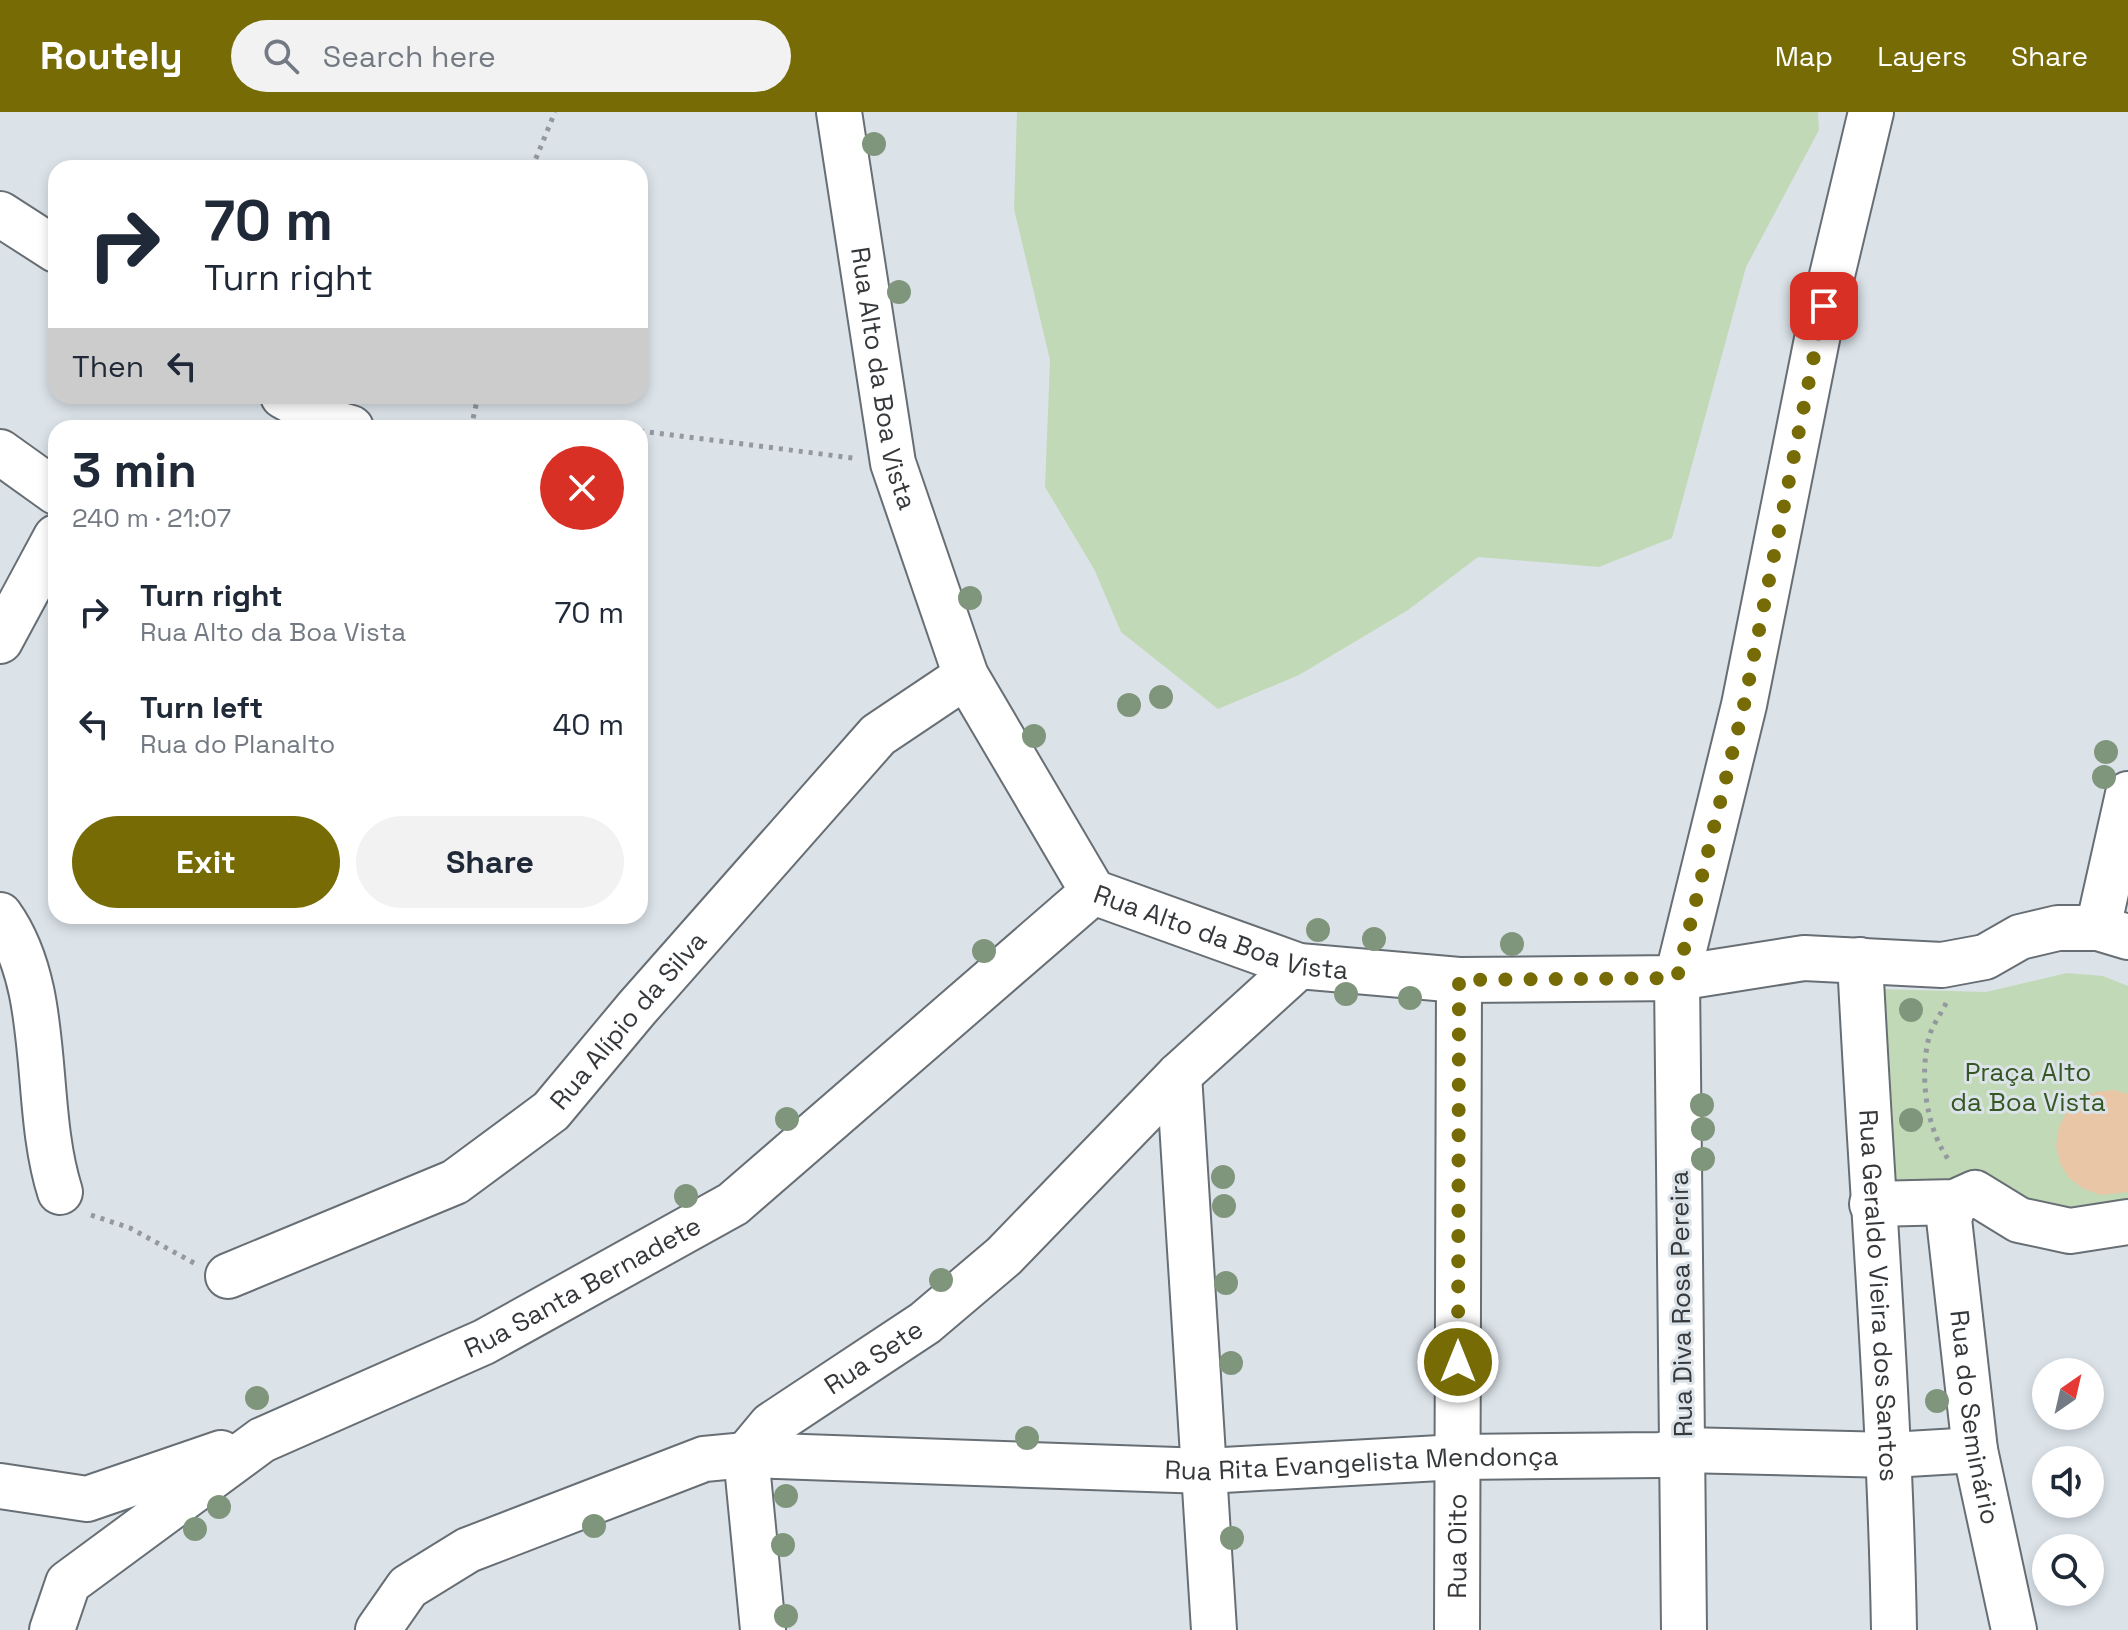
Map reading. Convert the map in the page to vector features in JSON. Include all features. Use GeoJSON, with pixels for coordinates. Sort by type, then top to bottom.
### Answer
{"type":"FeatureCollection","features":[{"type":"Feature","properties":{"kind":"street","name":"Rua Alto da Boa Vista"},"geometry":{"type":"LineString","coordinates":[[839,112],[893,463],[966,676],[1093,892],[1299,966],[1459,980],[1677,978],[1804,958],[1942,965],[1985,957]]}},
{"type":"Feature","properties":{"kind":"street","name":"Rua Diva Rosa Pereira"},"geometry":{"type":"LineString","coordinates":[[1684,1630],[1677,978],[1744,705],[1818,334],[1871,112]]}},
{"type":"Feature","properties":{"kind":"street"},"geometry":{"type":"LineString","coordinates":[[0,214],[48,245]]}},
{"type":"Feature","properties":{"kind":"street"},"geometry":{"type":"LineString","coordinates":[[297,404],[326,420]]}},
{"type":"Feature","properties":{"kind":"street"},"geometry":{"type":"LineString","coordinates":[[0,452],[48,486]]}},
{"type":"Feature","properties":{"kind":"street"},"geometry":{"type":"LineString","coordinates":[[0,641],[48,552]]}},
{"type":"Feature","properties":{"kind":"street","name":"Rua Alípio da Silva"},"geometry":{"type":"LineString","coordinates":[[228,1276],[455,1182],[551,1111],[637,1008],[878,735],[966,676]]}},
{"type":"Feature","properties":{"kind":"street"},"geometry":{"type":"LineString","coordinates":[[1985,957],[2020,937],[2058,928],[2113,933],[2128,794]]}},
{"type":"Feature","properties":{"kind":"street","name":"Rua Santa Bernadete"},"geometry":{"type":"LineString","coordinates":[[52,1630],[68,1583],[262,1440],[484,1342],[733,1204],[1093,892]]}},
{"type":"Feature","properties":{"kind":"street"},"geometry":{"type":"LineString","coordinates":[[0,915],[14,934],[31,987],[50,1161],[60,1192]]}},
{"type":"Feature","properties":{"kind":"street","name":"Rua Geraldo Vieira dos Santos"},"geometry":{"type":"LineString","coordinates":[[1860,960],[1872,1204],[1891,1455],[1894,1630]]}},
{"type":"Feature","properties":{"kind":"street","name":"Rua Sete"},"geometry":{"type":"LineString","coordinates":[[746,1455],[771,1425],[925,1323],[1004,1256],[1179,1075],[1299,966]]}},
{"type":"Feature","properties":{"kind":"street","name":"Rua Oito"},"geometry":{"type":"LineString","coordinates":[[1457,1630],[1459,980]]}},
{"type":"Feature","properties":{"kind":"street"},"geometry":{"type":"LineString","coordinates":[[1179,1075],[1214,1630]]}},
{"type":"Feature","properties":{"kind":"street"},"geometry":{"type":"LineString","coordinates":[[1872,1204],[1965,1198],[2019,1220],[2070,1231],[2128,1222]]}},
{"type":"Feature","properties":{"kind":"street","name":"Rua do Seminário"},"geometry":{"type":"LineString","coordinates":[[1965,1198],[1949,1219],[1975,1450],[2014,1630]]}},
{"type":"Feature","properties":{"kind":"street"},"geometry":{"type":"LineString","coordinates":[[0,1486],[87,1499],[262,1440]]}},
{"type":"Feature","properties":{"kind":"street","name":"Rua Rita Evangelista Mendonça"},"geometry":{"type":"LineString","coordinates":[[746,1455],[1206,1471],[1458,1457],[1661,1455],[1682,1450],[1891,1455],[1975,1450]]}},
{"type":"Feature","properties":{"kind":"street"},"geometry":{"type":"LineString","coordinates":[[378,1630],[408,1587],[468,1550],[704,1459],[746,1455],[763,1630]]}},
{"type":"Feature","properties":{"kind":"path"},"geometry":{"type":"LineString","coordinates":[[535,160],[555,112]]}},
{"type":"Feature","properties":{"kind":"path"},"geometry":{"type":"LineString","coordinates":[[648,431],[893,463]]}},
{"type":"Feature","properties":{"kind":"path"},"geometry":{"type":"LineString","coordinates":[[1965,1198],[1943,1153],[1925,1096],[1929,1037],[1950,996],[1985,957]]}},
{"type":"Feature","properties":{"kind":"path"},"geometry":{"type":"LineString","coordinates":[[60,1192],[78,1211],[130,1228],[209,1273],[228,1276]]}},
{"type":"Feature","properties":{"kind":"green space"},"geometry":{"type":"Polygon","coordinates":[[[1017,112],[1818,112],[1819,130],[1746,267],[1672,538],[1599,567],[1478,557],[1408,610],[1299,675],[1218,709],[1121,632],[1094,569],[1045,487],[1050,360],[1014,209],[1017,112]]]}},
{"type":"Feature","properties":{"kind":"green space","name":"Praça Alto da Boa Vista"},"geometry":{"type":"Polygon","coordinates":[[[2067,973],[2103,976],[2128,986],[2128,1198],[2103,1208],[2061,1210],[2022,1197],[1983,1175],[1891,1183],[1879,989],[1986,992],[2067,973]]]}},
{"type":"Feature","properties":{"kind":"building"},"geometry":{"type":"Polygon","coordinates":[[[2114,1090],[2128,1094],[2128,1192],[2101,1195],[2084,1189],[2069,1178],[2060,1163],[2056,1145],[2059,1127],[2067,1111],[2080,1099],[2096,1092],[2114,1090]]]}},
{"type":"Feature","properties":{"kind":"route"},"geometry":{"type":"LineString","coordinates":[[1458,1362],[1459,980],[1677,978],[1744,705],[1824,306]]}}]}
